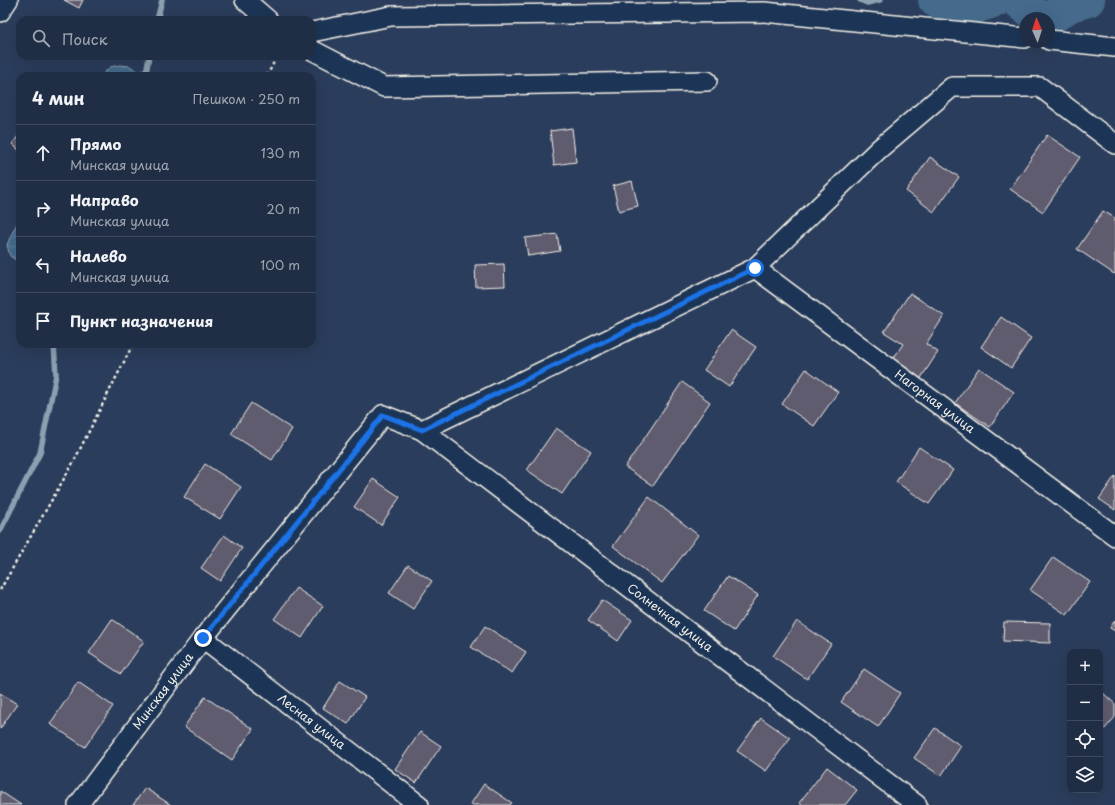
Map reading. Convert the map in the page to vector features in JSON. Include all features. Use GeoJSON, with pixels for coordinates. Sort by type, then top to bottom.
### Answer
{"type":"FeatureCollection","features":[{"type":"Feature","properties":{"kind":"street"},"geometry":{"type":"LineString","coordinates":[[0,12],[8,0]]}},
{"type":"Feature","properties":{"kind":"street"},"geometry":{"type":"LineString","coordinates":[[245,0],[263,16]]}},
{"type":"Feature","properties":{"kind":"street"},"geometry":{"type":"LineString","coordinates":[[316,31],[391,16],[764,12],[1019,37]]}},
{"type":"Feature","properties":{"kind":"street"},"geometry":{"type":"LineString","coordinates":[[1055,41],[1115,47]]}},
{"type":"Feature","properties":{"kind":"street"},"geometry":{"type":"LineString","coordinates":[[316,52],[384,87],[707,81]]}},
{"type":"Feature","properties":{"kind":"street"},"geometry":{"type":"LineString","coordinates":[[422,430],[755,268],[879,149],[952,87],[1040,87],[1115,144]]}},
{"type":"Feature","properties":{"kind":"street","name":"Нагорная улица"},"geometry":{"type":"LineString","coordinates":[[755,268],[1115,536]]}},
{"type":"Feature","properties":{"kind":"street","name":"Минская улица"},"geometry":{"type":"LineString","coordinates":[[78,805],[203,638],[383,415],[422,430]]}},
{"type":"Feature","properties":{"kind":"street","name":"Солнечная улица"},"geometry":{"type":"LineString","coordinates":[[422,430],[917,805]]}},
{"type":"Feature","properties":{"kind":"street","name":"Лесная улица"},"geometry":{"type":"LineString","coordinates":[[203,638],[419,805]]}},
{"type":"Feature","properties":{"kind":"path"},"geometry":{"type":"LineString","coordinates":[[269,72],[275,60]]}},
{"type":"Feature","properties":{"kind":"path"},"geometry":{"type":"LineString","coordinates":[[0,590],[73,463],[131,348]]}},
{"type":"Feature","properties":{"kind":"water"},"geometry":{"type":"Polygon","coordinates":[[[120,65],[130,66],[140,72],[105,72],[110,67],[120,65]]]}},
{"type":"Feature","properties":{"kind":"water"},"geometry":{"type":"Polygon","coordinates":[[[16,226],[16,260],[10,256],[7,245],[16,226]]]}},
{"type":"Feature","properties":{"kind":"building"},"geometry":{"type":"Polygon","coordinates":[[[64,0],[83,0],[79,8],[64,0]]]}},
{"type":"Feature","properties":{"kind":"building"},"geometry":{"type":"Polygon","coordinates":[[[572,128],[576,162],[554,165],[550,131],[572,128]]]}},
{"type":"Feature","properties":{"kind":"building"},"geometry":{"type":"Polygon","coordinates":[[[1047,135],[1080,157],[1043,212],[1010,189],[1047,135]]]}},
{"type":"Feature","properties":{"kind":"building"},"geometry":{"type":"Polygon","coordinates":[[[16,139],[16,148],[12,144],[16,139]]]}},
{"type":"Feature","properties":{"kind":"building"},"geometry":{"type":"Polygon","coordinates":[[[930,157],[959,177],[934,212],[906,191],[930,157]]]}},
{"type":"Feature","properties":{"kind":"building"},"geometry":{"type":"Polygon","coordinates":[[[632,181],[638,206],[619,211],[613,186],[632,181]]]}},
{"type":"Feature","properties":{"kind":"building"},"geometry":{"type":"Polygon","coordinates":[[[1103,211],[1115,218],[1114,274],[1077,249],[1103,211]]]}},
{"type":"Feature","properties":{"kind":"building"},"geometry":{"type":"Polygon","coordinates":[[[557,234],[560,251],[528,256],[525,238],[557,234]]]}},
{"type":"Feature","properties":{"kind":"building"},"geometry":{"type":"Polygon","coordinates":[[[504,264],[505,286],[476,287],[475,265],[504,264]]]}},
{"type":"Feature","properties":{"kind":"building"},"geometry":{"type":"Polygon","coordinates":[[[910,293],[944,316],[926,344],[938,352],[919,381],[891,362],[903,344],[884,332],[910,293]]]}},
{"type":"Feature","properties":{"kind":"building"},"geometry":{"type":"Polygon","coordinates":[[[1001,317],[1031,338],[1011,368],[981,347],[1001,317]]]}},
{"type":"Feature","properties":{"kind":"building"},"geometry":{"type":"Polygon","coordinates":[[[731,330],[756,347],[729,387],[704,370],[731,330]]]}},
{"type":"Feature","properties":{"kind":"building"},"geometry":{"type":"Polygon","coordinates":[[[979,368],[1014,392],[990,427],[955,403],[979,368]]]}},
{"type":"Feature","properties":{"kind":"building"},"geometry":{"type":"Polygon","coordinates":[[[806,369],[838,392],[814,426],[782,404],[806,369]]]}},
{"type":"Feature","properties":{"kind":"building"},"geometry":{"type":"Polygon","coordinates":[[[682,382],[710,402],[653,486],[625,467],[682,382]]]}},
{"type":"Feature","properties":{"kind":"building"},"geometry":{"type":"Polygon","coordinates":[[[251,403],[292,429],[272,460],[231,434],[251,403]]]}},
{"type":"Feature","properties":{"kind":"building"},"geometry":{"type":"Polygon","coordinates":[[[556,428],[591,451],[562,494],[527,470],[556,428]]]}},
{"type":"Feature","properties":{"kind":"building"},"geometry":{"type":"Polygon","coordinates":[[[919,447],[953,470],[929,504],[896,482],[919,447]]]}},
{"type":"Feature","properties":{"kind":"building"},"geometry":{"type":"Polygon","coordinates":[[[205,464],[241,487],[220,519],[184,497],[205,464]]]}},
{"type":"Feature","properties":{"kind":"building"},"geometry":{"type":"Polygon","coordinates":[[[1115,476],[1115,510],[1099,499],[1115,476]]]}},
{"type":"Feature","properties":{"kind":"building"},"geometry":{"type":"Polygon","coordinates":[[[373,479],[400,497],[381,525],[354,507],[373,479]]]}},
{"type":"Feature","properties":{"kind":"building"},"geometry":{"type":"Polygon","coordinates":[[[649,497],[698,535],[662,583],[613,546],[649,497]]]}},
{"type":"Feature","properties":{"kind":"building"},"geometry":{"type":"Polygon","coordinates":[[[224,535],[242,548],[220,581],[201,568],[224,535]]]}},
{"type":"Feature","properties":{"kind":"building"},"geometry":{"type":"Polygon","coordinates":[[[1053,557],[1090,582],[1067,615],[1030,590],[1053,557]]]}},
{"type":"Feature","properties":{"kind":"building"},"geometry":{"type":"Polygon","coordinates":[[[408,565],[432,581],[413,609],[389,593],[408,565]]]}},
{"type":"Feature","properties":{"kind":"building"},"geometry":{"type":"Polygon","coordinates":[[[728,576],[758,595],[734,631],[704,611],[728,576]]]}},
{"type":"Feature","properties":{"kind":"building"},"geometry":{"type":"Polygon","coordinates":[[[296,588],[323,606],[302,638],[274,619],[296,588]]]}},
{"type":"Feature","properties":{"kind":"building"},"geometry":{"type":"Polygon","coordinates":[[[602,600],[632,620],[618,641],[588,620],[602,600]]]}},
{"type":"Feature","properties":{"kind":"building"},"geometry":{"type":"Polygon","coordinates":[[[112,619],[144,641],[121,674],[89,653],[112,619]]]}},
{"type":"Feature","properties":{"kind":"building"},"geometry":{"type":"Polygon","coordinates":[[[1115,620],[1115,631],[1110,628],[1115,620]]]}},
{"type":"Feature","properties":{"kind":"building"},"geometry":{"type":"Polygon","coordinates":[[[797,621],[831,644],[807,679],[773,656],[797,621]]]}},
{"type":"Feature","properties":{"kind":"building"},"geometry":{"type":"Polygon","coordinates":[[[1004,622],[1050,623],[1050,643],[1003,641],[1004,622]]]}},
{"type":"Feature","properties":{"kind":"building"},"geometry":{"type":"Polygon","coordinates":[[[485,626],[526,652],[512,673],[471,647],[485,626]]]}},
{"type":"Feature","properties":{"kind":"building"},"geometry":{"type":"Polygon","coordinates":[[[864,669],[900,693],[878,727],[841,702],[864,669]]]}},
{"type":"Feature","properties":{"kind":"building"},"geometry":{"type":"Polygon","coordinates":[[[340,681],[365,697],[348,724],[323,708],[340,681]]]}},
{"type":"Feature","properties":{"kind":"building"},"geometry":{"type":"Polygon","coordinates":[[[78,682],[113,706],[85,747],[50,724],[78,682]]]}},
{"type":"Feature","properties":{"kind":"building"},"geometry":{"type":"Polygon","coordinates":[[[0,693],[17,704],[0,729],[0,693]]]}},
{"type":"Feature","properties":{"kind":"building"},"geometry":{"type":"Polygon","coordinates":[[[1103,693],[1115,704],[1115,717],[1104,730],[1103,693]]]}},
{"type":"Feature","properties":{"kind":"building"},"geometry":{"type":"Polygon","coordinates":[[[205,697],[253,729],[232,760],[184,727],[205,697]]]}},
{"type":"Feature","properties":{"kind":"building"},"geometry":{"type":"Polygon","coordinates":[[[761,718],[790,738],[766,771],[737,751],[761,718]]]}},
{"type":"Feature","properties":{"kind":"building"},"geometry":{"type":"Polygon","coordinates":[[[935,728],[961,746],[941,776],[914,758],[935,728]]]}},
{"type":"Feature","properties":{"kind":"building"},"geometry":{"type":"Polygon","coordinates":[[[420,732],[441,746],[416,783],[395,769],[420,732]]]}},
{"type":"Feature","properties":{"kind":"building"},"geometry":{"type":"Polygon","coordinates":[[[827,767],[857,790],[845,805],[802,805],[799,803],[827,767]]]}},
{"type":"Feature","properties":{"kind":"building"},"geometry":{"type":"Polygon","coordinates":[[[484,784],[512,803],[510,805],[470,805],[484,784]]]}},
{"type":"Feature","properties":{"kind":"building"},"geometry":{"type":"Polygon","coordinates":[[[145,788],[171,805],[133,805],[145,788]]]}},
{"type":"Feature","properties":{"kind":"building"},"geometry":{"type":"Polygon","coordinates":[[[0,791],[21,805],[0,805],[0,791]]]}},
{"type":"Feature","properties":{"kind":"waterway"},"geometry":{"type":"LineString","coordinates":[[158,16],[162,0]]}},
{"type":"Feature","properties":{"kind":"waterway"},"geometry":{"type":"LineString","coordinates":[[860,0],[867,3],[880,0]]}},
{"type":"Feature","properties":{"kind":"waterway"},"geometry":{"type":"LineString","coordinates":[[935,0],[968,9],[996,0]]}},
{"type":"Feature","properties":{"kind":"waterway"},"geometry":{"type":"LineString","coordinates":[[1017,0],[1032,12]]}},
{"type":"Feature","properties":{"kind":"waterway"},"geometry":{"type":"LineString","coordinates":[[1055,15],[1070,5],[1088,0]]}},
{"type":"Feature","properties":{"kind":"waterway"},"geometry":{"type":"LineString","coordinates":[[144,72],[148,60]]}},
{"type":"Feature","properties":{"kind":"waterway"},"geometry":{"type":"LineString","coordinates":[[0,531],[40,453],[56,375],[54,348]]}},
{"type":"Feature","properties":{"kind":"route"},"geometry":{"type":"LineString","coordinates":[[203,638],[383,415],[422,430],[755,268]]}}]}
